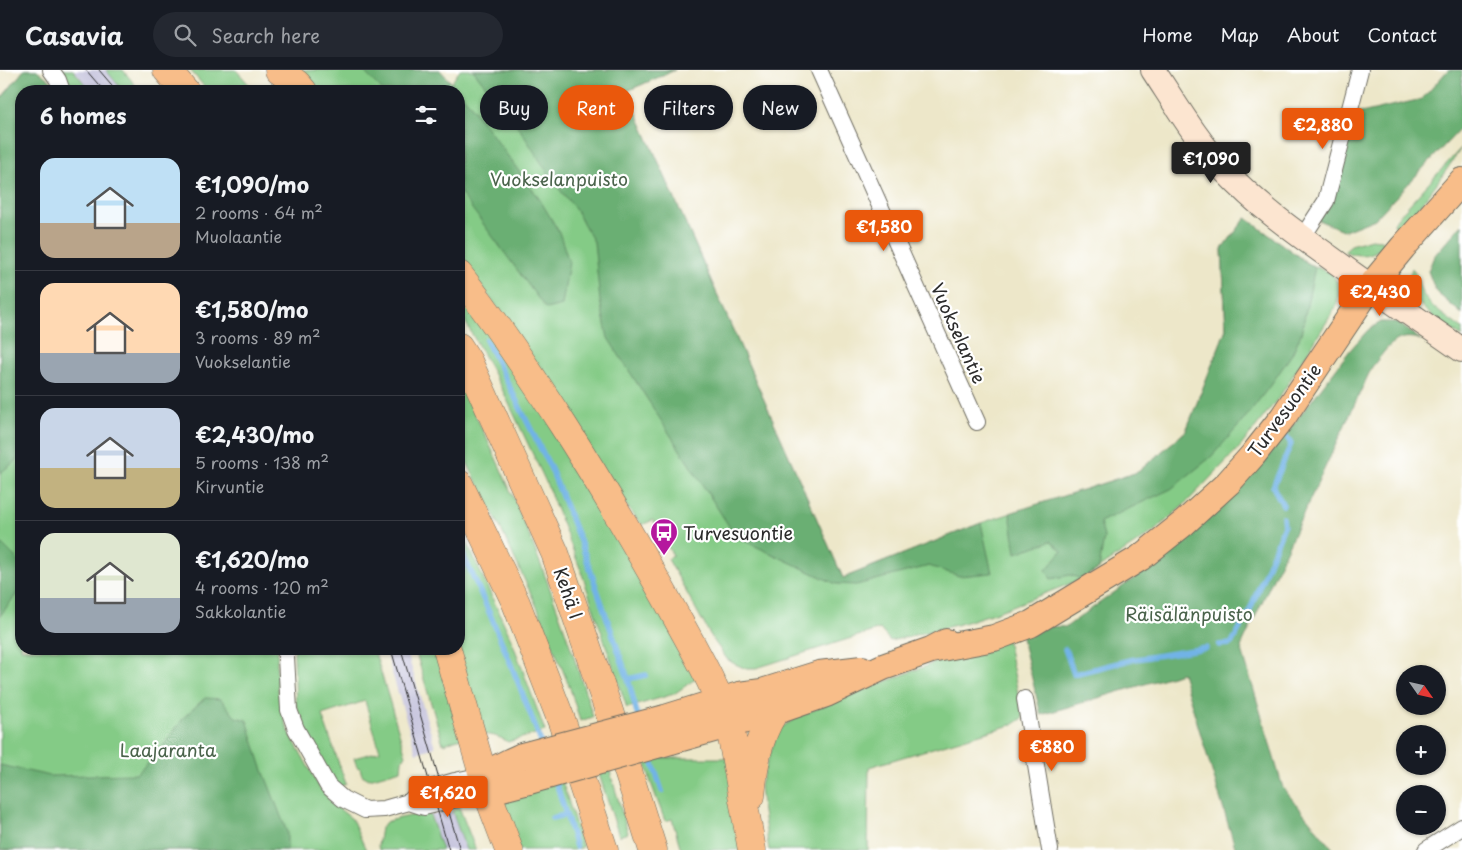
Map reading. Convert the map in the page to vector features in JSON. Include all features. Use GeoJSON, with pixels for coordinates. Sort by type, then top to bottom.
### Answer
{"type":"FeatureCollection","features":[{"type":"Feature","properties":{"kind":"highway"},"geometry":{"type":"LineString","coordinates":[[159,70],[168,85]]}},
{"type":"Feature","properties":{"kind":"highway"},"geometry":{"type":"LineString","coordinates":[[167,70],[180,85]]}},
{"type":"Feature","properties":{"kind":"highway"},"geometry":{"type":"LineString","coordinates":[[258,70],[272,85]]}},
{"type":"Feature","properties":{"kind":"highway"},"geometry":{"type":"LineString","coordinates":[[279,70],[298,85]]}},
{"type":"Feature","properties":{"kind":"highway"},"geometry":{"type":"LineString","coordinates":[[465,283],[533,379],[599,482],[646,562],[709,677],[724,713],[750,840]]}},
{"type":"Feature","properties":{"kind":"highway","name":"Kehä I"},"geometry":{"type":"LineString","coordinates":[[465,356],[555,553],[608,708],[653,850]]}},
{"type":"Feature","properties":{"kind":"highway"},"geometry":{"type":"LineString","coordinates":[[465,497],[516,603],[562,722],[604,850]]}},
{"type":"Feature","properties":{"kind":"highway"},"geometry":{"type":"LineString","coordinates":[[449,655],[485,784],[509,850]]}},
{"type":"Feature","properties":{"kind":"highway"},"geometry":{"type":"LineString","coordinates":[[750,840],[752,780],[759,741],[774,712]]}},
{"type":"Feature","properties":{"kind":"main road","name":"Turvesuontie"},"geometry":{"type":"LineString","coordinates":[[485,784],[529,781],[668,729],[724,713],[774,712],[826,694],[883,667],[930,650],[994,638],[1031,624],[1140,558],[1184,524],[1253,455],[1283,417],[1370,287],[1462,181]]}},
{"type":"Feature","properties":{"kind":"main road","name":"Turvesuontie"},"geometry":{"type":"LineString","coordinates":[[724,713],[739,695],[762,692],[819,674],[883,667]]}},
{"type":"Feature","properties":{"kind":"main road","name":"Turvesuontie"},"geometry":{"type":"LineString","coordinates":[[485,784],[510,760],[522,756],[668,729]]}},
{"type":"Feature","properties":{"kind":"street"},"geometry":{"type":"LineString","coordinates":[[51,70],[60,85]]}},
{"type":"Feature","properties":{"kind":"street","name":"Vuokselantie"},"geometry":{"type":"LineString","coordinates":[[819,70],[977,422]]}},
{"type":"Feature","properties":{"kind":"street"},"geometry":{"type":"LineString","coordinates":[[1153,70],[1200,142],[1226,172],[1264,208],[1370,287],[1462,350]]}},
{"type":"Feature","properties":{"kind":"street"},"geometry":{"type":"LineString","coordinates":[[1302,238],[1326,201],[1360,70]]}},
{"type":"Feature","properties":{"kind":"street"},"geometry":{"type":"LineString","coordinates":[[286,655],[290,710],[296,729],[328,786],[343,799],[365,810],[384,808],[409,802],[421,791],[455,781],[485,784]]}},
{"type":"Feature","properties":{"kind":"street"},"geometry":{"type":"LineString","coordinates":[[1025,699],[1050,850]]}},
{"type":"Feature","properties":{"kind":"street"},"geometry":{"type":"LineString","coordinates":[[1426,850],[1462,827]]}},
{"type":"Feature","properties":{"kind":"shaded area"},"geometry":{"type":"Polygon","coordinates":[[[74,70],[106,70],[118,85],[86,85],[74,70]]]}},
{"type":"Feature","properties":{"kind":"shaded area"},"geometry":{"type":"Polygon","coordinates":[[[387,655],[408,655],[435,747],[416,753],[387,655]]]}},
{"type":"Feature","properties":{"kind":"shaded area"},"geometry":{"type":"Polygon","coordinates":[[[452,811],[466,850],[442,850],[431,815],[452,811]]]}},
{"type":"Feature","properties":{"kind":"green space","name":"Laajaranta"},"geometry":{"type":"Polygon","coordinates":[[[24,70],[37,70],[26,85],[15,85],[15,655],[278,655],[278,689],[281,710],[288,729],[319,787],[332,803],[352,819],[366,850],[0,850],[0,100],[24,70]]]}},
{"type":"Feature","properties":{"kind":"green space"},"geometry":{"type":"Polygon","coordinates":[[[24,70],[37,70],[51,81],[52,85],[15,85],[15,462],[0,473],[0,100],[24,70]]]}},
{"type":"Feature","properties":{"kind":"green space"},"geometry":{"type":"Polygon","coordinates":[[[60,70],[73,70],[86,85],[69,85],[60,70]]]}},
{"type":"Feature","properties":{"kind":"green space"},"geometry":{"type":"Polygon","coordinates":[[[106,70],[123,70],[135,85],[118,85],[106,70]]]}},
{"type":"Feature","properties":{"kind":"green space"},"geometry":{"type":"Polygon","coordinates":[[[190,70],[236,70],[250,85],[203,85],[190,70]]]}},
{"type":"Feature","properties":{"kind":"green space"},"geometry":{"type":"Polygon","coordinates":[[[298,70],[362,70],[377,85],[312,85],[298,70]]]}},
{"type":"Feature","properties":{"kind":"green space"},"geometry":{"type":"Polygon","coordinates":[[[362,70],[440,70],[454,85],[377,85],[362,70]]]}},
{"type":"Feature","properties":{"kind":"green space","name":"Vuokselanpuisto"},"geometry":{"type":"Polygon","coordinates":[[[460,70],[675,70],[634,88],[634,85],[558,85],[558,130],[634,130],[634,107],[843,578],[981,523],[1138,472],[1186,431],[1226,329],[1222,249],[1246,218],[1306,262],[1329,272],[1338,284],[1337,303],[1280,396],[1240,447],[1184,505],[1153,532],[1082,579],[997,612],[960,624],[890,641],[880,629],[756,668],[744,668],[727,659],[712,638],[668,559],[673,556],[653,520],[642,525],[617,494],[509,323],[465,265],[465,85],[450,85],[460,70]]]}},
{"type":"Feature","properties":{"kind":"green space"},"geometry":{"type":"Polygon","coordinates":[[[473,70],[675,70],[634,88],[634,85],[558,85],[558,130],[634,130],[634,107],[843,578],[981,523],[992,573],[959,576],[929,566],[856,585],[836,584],[736,537],[608,338],[600,301],[594,242],[574,207],[555,184],[520,130],[548,130],[548,85],[485,85],[473,70]]]}},
{"type":"Feature","properties":{"kind":"green space"},"geometry":{"type":"Polygon","coordinates":[[[1448,70],[1462,70],[1462,127],[1375,219],[1345,231],[1318,220],[1352,115],[1422,99],[1448,70]]]}},
{"type":"Feature","properties":{"kind":"green space"},"geometry":{"type":"Polygon","coordinates":[[[465,98],[480,118],[480,130],[489,130],[540,200],[559,232],[569,262],[562,305],[546,309],[465,199],[465,98]]]}},
{"type":"Feature","properties":{"kind":"green space"},"geometry":{"type":"Polygon","coordinates":[[[1461,148],[1431,191],[1397,232],[1394,223],[1397,218],[1461,148]]]}},
{"type":"Feature","properties":{"kind":"green space"},"geometry":{"type":"Polygon","coordinates":[[[1246,218],[1315,267],[1301,334],[1292,354],[1242,422],[1211,457],[1171,489],[1100,522],[1104,537],[1099,569],[1082,579],[1070,575],[1051,579],[1046,570],[1062,551],[1051,541],[1016,553],[1010,513],[1138,472],[1186,431],[1226,329],[1222,249],[1246,218]]]}},
{"type":"Feature","properties":{"kind":"green space"},"geometry":{"type":"Polygon","coordinates":[[[1462,224],[1462,314],[1436,292],[1428,271],[1434,256],[1462,224]]]}},
{"type":"Feature","properties":{"kind":"green space"},"geometry":{"type":"Polygon","coordinates":[[[1371,239],[1381,240],[1386,243],[1372,253],[1355,255],[1344,251],[1351,245],[1371,239]]]}},
{"type":"Feature","properties":{"kind":"green space"},"geometry":{"type":"Polygon","coordinates":[[[1412,268],[1426,299],[1435,309],[1462,329],[1462,337],[1433,317],[1416,300],[1411,290],[1409,279],[1412,268]]]}},
{"type":"Feature","properties":{"kind":"green space"},"geometry":{"type":"Polygon","coordinates":[[[465,294],[525,379],[698,677],[674,694],[627,708],[580,568],[545,480],[504,393],[465,321],[465,294]]]}},
{"type":"Feature","properties":{"kind":"green space","name":"Räisälänpuisto"},"geometry":{"type":"Polygon","coordinates":[[[1381,322],[1397,322],[1421,340],[1404,338],[1392,343],[1372,367],[1241,647],[1283,788],[1334,850],[1236,850],[1182,673],[1041,715],[1021,634],[1044,626],[1066,627],[1165,556],[1234,492],[1292,426],[1351,349],[1368,330],[1381,322]]]}},
{"type":"Feature","properties":{"kind":"green space"},"geometry":{"type":"Polygon","coordinates":[[[465,395],[499,464],[534,547],[565,631],[593,717],[580,721],[570,688],[538,609],[500,527],[465,459],[465,395]]]}},
{"type":"Feature","properties":{"kind":"green space"},"geometry":{"type":"Polygon","coordinates":[[[465,538],[512,641],[545,731],[508,742],[494,736],[480,735],[460,655],[465,655],[465,538]]]}},
{"type":"Feature","properties":{"kind":"green space"},"geometry":{"type":"Polygon","coordinates":[[[0,542],[15,557],[15,596],[0,616],[0,542]]]}},
{"type":"Feature","properties":{"kind":"green space"},"geometry":{"type":"Polygon","coordinates":[[[1007,639],[1023,718],[1014,724],[869,767],[868,850],[769,850],[760,785],[776,736],[782,727],[801,715],[864,690],[931,664],[1007,639]]]}},
{"type":"Feature","properties":{"kind":"green space"},"geometry":{"type":"Polygon","coordinates":[[[294,655],[376,655],[406,756],[402,760],[401,770],[369,779],[362,775],[360,768],[357,767],[354,758],[380,751],[365,701],[322,715],[346,784],[339,787],[327,774],[296,706],[294,655]]]}},
{"type":"Feature","properties":{"kind":"green space"},"geometry":{"type":"Polygon","coordinates":[[[417,655],[437,655],[461,738],[443,744],[417,655]]]}},
{"type":"Feature","properties":{"kind":"green space"},"geometry":{"type":"Polygon","coordinates":[[[205,698],[221,699],[235,717],[247,720],[261,765],[287,832],[287,850],[0,850],[0,765],[50,776],[137,774],[163,746],[185,716],[205,698]]]}},
{"type":"Feature","properties":{"kind":"green space"},"geometry":{"type":"Polygon","coordinates":[[[644,758],[728,758],[744,850],[681,850],[672,819],[665,821],[644,758]]]}},
{"type":"Feature","properties":{"kind":"green space"},"geometry":{"type":"Polygon","coordinates":[[[609,768],[628,833],[619,836],[598,771],[609,768]]]}},
{"type":"Feature","properties":{"kind":"green space"},"geometry":{"type":"Polygon","coordinates":[[[562,781],[583,847],[575,850],[519,850],[503,801],[562,781]]]}},
{"type":"Feature","properties":{"kind":"green space"},"geometry":{"type":"Polygon","coordinates":[[[459,807],[476,850],[466,850],[452,811],[459,807]]]}},
{"type":"Feature","properties":{"kind":"green space"},"geometry":{"type":"Polygon","coordinates":[[[429,812],[442,850],[379,850],[381,828],[386,822],[429,812]]]}},
{"type":"Feature","properties":{"kind":"waterway"},"geometry":{"type":"LineString","coordinates":[[486,340],[551,469],[582,546],[628,679],[638,717]]}},
{"type":"Feature","properties":{"kind":"waterway"},"geometry":{"type":"LineString","coordinates":[[1283,505],[1273,487],[1291,444],[1287,437]]}},
{"type":"Feature","properties":{"kind":"waterway"},"geometry":{"type":"LineString","coordinates":[[1219,645],[1231,644],[1249,612],[1284,526],[1283,518]]}},
{"type":"Feature","properties":{"kind":"waterway"},"geometry":{"type":"LineString","coordinates":[[465,559],[503,644],[542,745]]}},
{"type":"Feature","properties":{"kind":"waterway"},"geometry":{"type":"LineString","coordinates":[[1065,649],[1074,674],[1130,660],[1206,648]]}},
{"type":"Feature","properties":{"kind":"waterway"},"geometry":{"type":"LineString","coordinates":[[628,679],[646,675]]}},
{"type":"Feature","properties":{"kind":"waterway"},"geometry":{"type":"LineString","coordinates":[[650,755],[662,791]]}},
{"type":"Feature","properties":{"kind":"waterway"},"geometry":{"type":"LineString","coordinates":[[555,779],[576,847]]}},
{"type":"Feature","properties":{"kind":"waterway"},"geometry":{"type":"LineString","coordinates":[[552,818],[565,815]]}},
{"type":"Feature","properties":{"kind":"tram line"},"geometry":{"type":"LineString","coordinates":[[86,70],[99,85]]}},
{"type":"Feature","properties":{"kind":"tram line"},"geometry":{"type":"LineString","coordinates":[[99,70],[112,85]]}},
{"type":"Feature","properties":{"kind":"tram line"},"geometry":{"type":"LineString","coordinates":[[393,655],[449,850]]}},
{"type":"Feature","properties":{"kind":"tram line"},"geometry":{"type":"LineString","coordinates":[[403,655],[460,850]]}},
{"type":"Feature","properties":{"kind":"place","name":"Turvesuontie"},"geometry":{"type":"Point","coordinates":[664,556]}}]}
